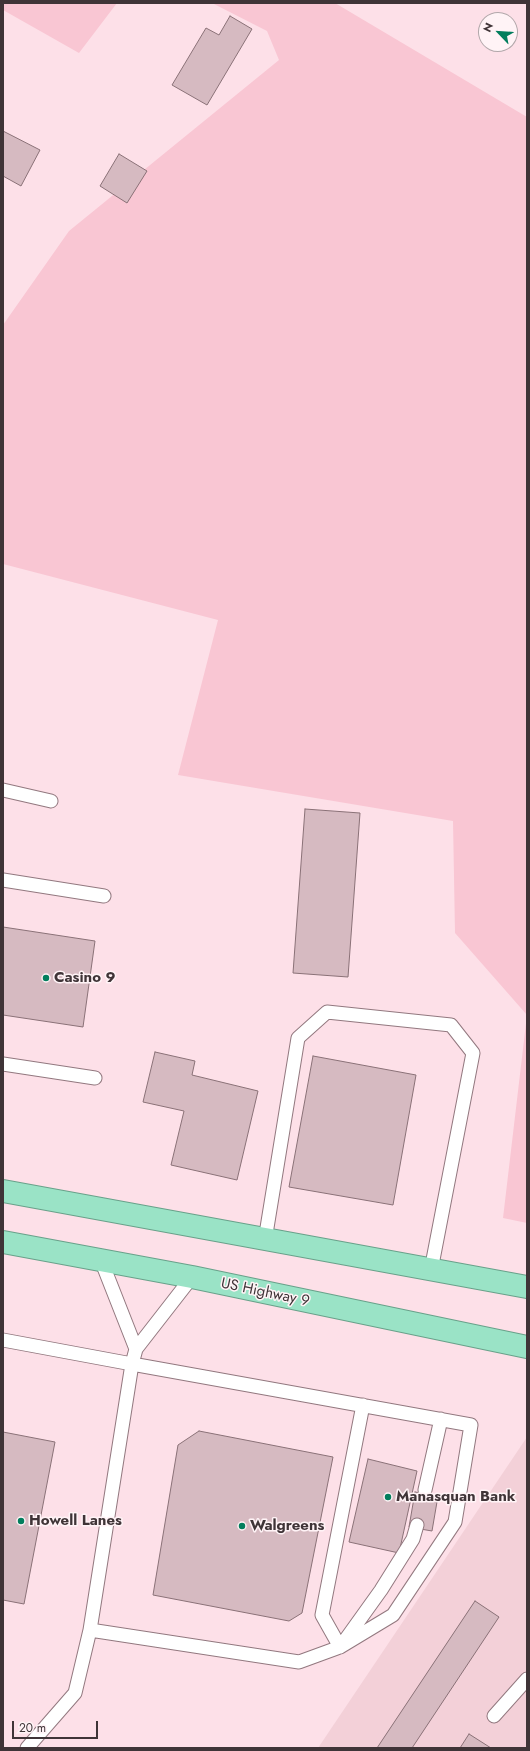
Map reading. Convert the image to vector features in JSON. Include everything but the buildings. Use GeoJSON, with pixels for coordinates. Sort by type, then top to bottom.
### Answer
{"type":"FeatureCollection","features":[{"type":"Feature","properties":{"kind":"highway"},"geometry":{"type":"LineString","coordinates":[[3,1191],[527,1287]]}},
{"type":"Feature","properties":{"kind":"highway","name":"US Highway 9"},"geometry":{"type":"LineString","coordinates":[[3,1242],[192,1277],[527,1347]]}},
{"type":"Feature","properties":{"kind":"lane"},"geometry":{"type":"LineString","coordinates":[[3,790],[51,801]]}},
{"type":"Feature","properties":{"kind":"lane"},"geometry":{"type":"LineString","coordinates":[[3,880],[104,896]]}},
{"type":"Feature","properties":{"kind":"lane"},"geometry":{"type":"LineString","coordinates":[[265,1240],[298,1038],[326,1012],[451,1025],[473,1053],[431,1270]]}},
{"type":"Feature","properties":{"kind":"lane"},"geometry":{"type":"LineString","coordinates":[[3,1064],[95,1078]]}},
{"type":"Feature","properties":{"kind":"lane"},"geometry":{"type":"LineString","coordinates":[[101,1260],[136,1349]]}},
{"type":"Feature","properties":{"kind":"lane"},"geometry":{"type":"LineString","coordinates":[[27,1748],[75,1693],[90,1630],[132,1364],[136,1349],[192,1277]]}},
{"type":"Feature","properties":{"kind":"lane"},"geometry":{"type":"LineString","coordinates":[[3,1340],[470,1424],[455,1522],[393,1615],[340,1647],[299,1662],[90,1630]]}},
{"type":"Feature","properties":{"kind":"lane"},"geometry":{"type":"LineString","coordinates":[[340,1647],[322,1615],[363,1405]]}},
{"type":"Feature","properties":{"kind":"lane"},"geometry":{"type":"LineString","coordinates":[[425,1490],[441,1419]]}},
{"type":"Feature","properties":{"kind":"lane"},"geometry":{"type":"LineString","coordinates":[[340,1647],[381,1590],[414,1539],[417,1525]]}},
{"type":"Feature","properties":{"kind":"lane"},"geometry":{"type":"LineString","coordinates":[[494,1716],[527,1679]]}},
{"type":"Feature","properties":{"kind":"shaded area"},"geometry":{"type":"Polygon","coordinates":[[[3,3],[117,3],[79,53],[3,10],[3,3]]]}},
{"type":"Feature","properties":{"kind":"shaded area"},"geometry":{"type":"Polygon","coordinates":[[[212,3],[335,3],[527,117],[527,1015],[455,933],[453,821],[178,775],[218,620],[3,564],[3,325],[69,231],[279,60],[267,31],[212,3]]]}},
{"type":"Feature","properties":{"kind":"shaded area"},"geometry":{"type":"Polygon","coordinates":[[[527,1015],[527,1223],[503,1218],[527,1015]]]}},
{"type":"Feature","properties":{"kind":"shaded area"},"geometry":{"type":"Polygon","coordinates":[[[527,1437],[527,1748],[318,1748],[527,1437]]]}},
{"type":"Feature","properties":{"kind":"place","name":"Casino 9"},"geometry":{"type":"Point","coordinates":[46,978]}},
{"type":"Feature","properties":{"kind":"place","name":"Manasquan Bank"},"geometry":{"type":"Point","coordinates":[388,1497]}},
{"type":"Feature","properties":{"kind":"place","name":"Howell Lanes"},"geometry":{"type":"Point","coordinates":[21,1521]}},
{"type":"Feature","properties":{"kind":"place","name":"Walgreens"},"geometry":{"type":"Point","coordinates":[242,1526]}}]}
